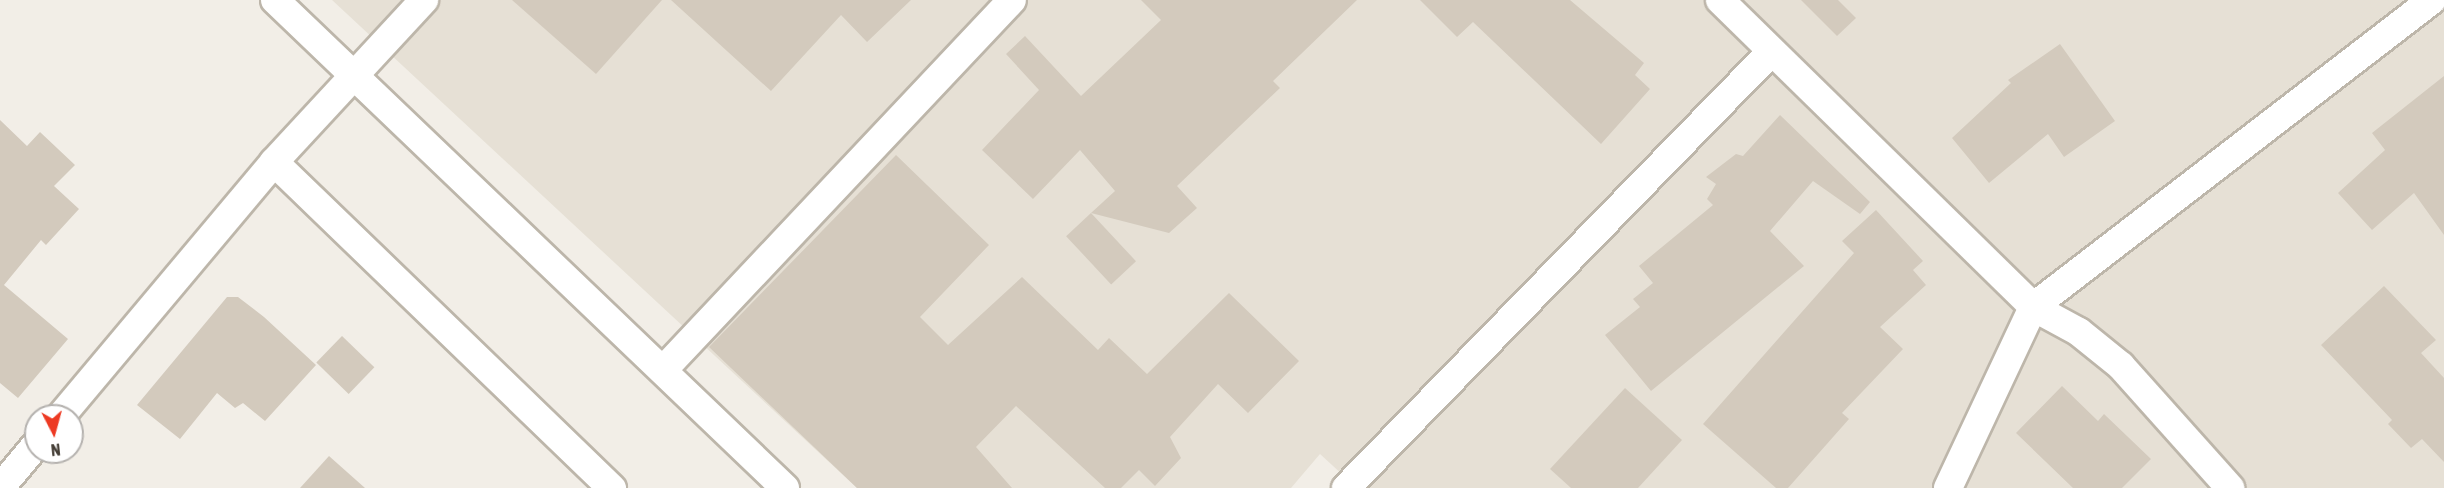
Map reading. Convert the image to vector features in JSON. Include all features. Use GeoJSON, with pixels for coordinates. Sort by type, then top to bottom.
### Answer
{"type":"FeatureCollection","features":[{"type":"Feature","properties":{"kind":"street"},"geometry":{"type":"LineString","coordinates":[[275,0],[664,369],[785,488]]}},
{"type":"Feature","properties":{"kind":"street"},"geometry":{"type":"LineString","coordinates":[[71,404],[274,162],[424,0]]}},
{"type":"Feature","properties":{"kind":"street"},"geometry":{"type":"LineString","coordinates":[[664,369],[1012,0]]}},
{"type":"Feature","properties":{"kind":"street"},"geometry":{"type":"LineString","coordinates":[[1720,0],[2033,307],[2079,332],[2121,366],[2230,488]]}},
{"type":"Feature","properties":{"kind":"street"},"geometry":{"type":"LineString","coordinates":[[1948,488],[2033,307],[2432,0]]}},
{"type":"Feature","properties":{"kind":"street"},"geometry":{"type":"LineString","coordinates":[[1346,488],[1771,52]]}},
{"type":"Feature","properties":{"kind":"street"},"geometry":{"type":"LineString","coordinates":[[274,162],[612,488]]}},
{"type":"Feature","properties":{"kind":"street"},"geometry":{"type":"LineString","coordinates":[[0,488],[24,459]]}},
{"type":"Feature","properties":{"kind":"shaded area"},"geometry":{"type":"Polygon","coordinates":[[[332,0],[2444,0],[2444,488],[1357,488],[1320,454],[1291,488],[857,488],[332,0]]]}},
{"type":"Feature","properties":{"kind":"building"},"geometry":{"type":"Polygon","coordinates":[[[512,0],[662,0],[596,74],[512,0]]]}},
{"type":"Feature","properties":{"kind":"building"},"geometry":{"type":"Polygon","coordinates":[[[671,0],[911,0],[867,42],[841,15],[771,91],[671,0]]]}},
{"type":"Feature","properties":{"kind":"building"},"geometry":{"type":"Polygon","coordinates":[[[1141,0],[1357,0],[1273,81],[1280,88],[1177,186],[1197,208],[1169,233],[1091,213],[1115,191],[1080,150],[1033,199],[982,150],[1039,90],[1006,54],[1025,36],[1081,96],[1161,20],[1141,0]]]}},
{"type":"Feature","properties":{"kind":"building"},"geometry":{"type":"Polygon","coordinates":[[[1420,0],[1570,0],[1644,63],[1635,75],[1650,89],[1601,144],[1473,22],[1457,37],[1420,0]]]}},
{"type":"Feature","properties":{"kind":"building"},"geometry":{"type":"Polygon","coordinates":[[[1801,0],[1838,0],[1856,18],[1837,36],[1801,0]]]}},
{"type":"Feature","properties":{"kind":"building"},"geometry":{"type":"Polygon","coordinates":[[[2060,44],[2115,121],[2064,157],[2048,134],[1989,183],[1952,138],[2011,83],[2008,80],[2060,44]]]}},
{"type":"Feature","properties":{"kind":"building"},"geometry":{"type":"Polygon","coordinates":[[[2444,76],[2444,235],[2414,193],[2372,230],[2338,193],[2385,150],[2372,133],[2444,76]]]}},
{"type":"Feature","properties":{"kind":"building"},"geometry":{"type":"Polygon","coordinates":[[[1780,115],[1870,202],[1860,214],[1813,181],[1770,231],[1804,266],[1651,391],[1605,335],[1640,307],[1633,299],[1653,283],[1639,266],[1713,205],[1707,199],[1716,184],[1706,177],[1736,154],[1743,156],[1780,115]]]}},
{"type":"Feature","properties":{"kind":"building"},"geometry":{"type":"Polygon","coordinates":[[[0,120],[27,146],[40,132],[75,165],[54,186],[79,209],[46,245],[41,240],[4,285],[68,339],[18,398],[0,383],[0,120]]]}},
{"type":"Feature","properties":{"kind":"building"},"geometry":{"type":"Polygon","coordinates":[[[896,155],[989,245],[920,317],[948,345],[1022,277],[1098,350],[1109,338],[1147,374],[1229,293],[1299,361],[1248,413],[1218,384],[1170,437],[1181,458],[1155,486],[1139,470],[1121,488],[1105,488],[1016,406],[976,447],[1012,488],[857,488],[709,347],[896,155]]]}},
{"type":"Feature","properties":{"kind":"building"},"geometry":{"type":"Polygon","coordinates":[[[1876,210],[1923,261],[1913,270],[1926,285],[1880,327],[1903,349],[1842,413],[1849,419],[1788,488],[1776,488],[1703,424],[1854,253],[1842,241],[1876,210]]]}},
{"type":"Feature","properties":{"kind":"building"},"geometry":{"type":"Polygon","coordinates":[[[1091,213],[1136,261],[1111,284],[1066,236],[1091,213]]]}},
{"type":"Feature","properties":{"kind":"building"},"geometry":{"type":"Polygon","coordinates":[[[2384,286],[2436,340],[2421,353],[2444,378],[2444,462],[2422,439],[2411,448],[2388,424],[2392,420],[2321,345],[2384,286]]]}},
{"type":"Feature","properties":{"kind":"building"},"geometry":{"type":"Polygon","coordinates":[[[227,297],[238,297],[264,317],[316,365],[265,421],[243,403],[235,408],[217,393],[180,439],[137,405],[227,297]]]}},
{"type":"Feature","properties":{"kind":"building"},"geometry":{"type":"Polygon","coordinates":[[[342,336],[374,367],[349,394],[316,363],[342,336]]]}},
{"type":"Feature","properties":{"kind":"building"},"geometry":{"type":"Polygon","coordinates":[[[2062,386],[2098,421],[2104,414],[2151,459],[2122,488],[2073,488],[2016,433],[2062,386]]]}},
{"type":"Feature","properties":{"kind":"building"},"geometry":{"type":"Polygon","coordinates":[[[1625,388],[1682,440],[1638,488],[1571,488],[1550,469],[1625,388]]]}},
{"type":"Feature","properties":{"kind":"building"},"geometry":{"type":"Polygon","coordinates":[[[329,456],[365,488],[300,488],[329,456]]]}}]}
